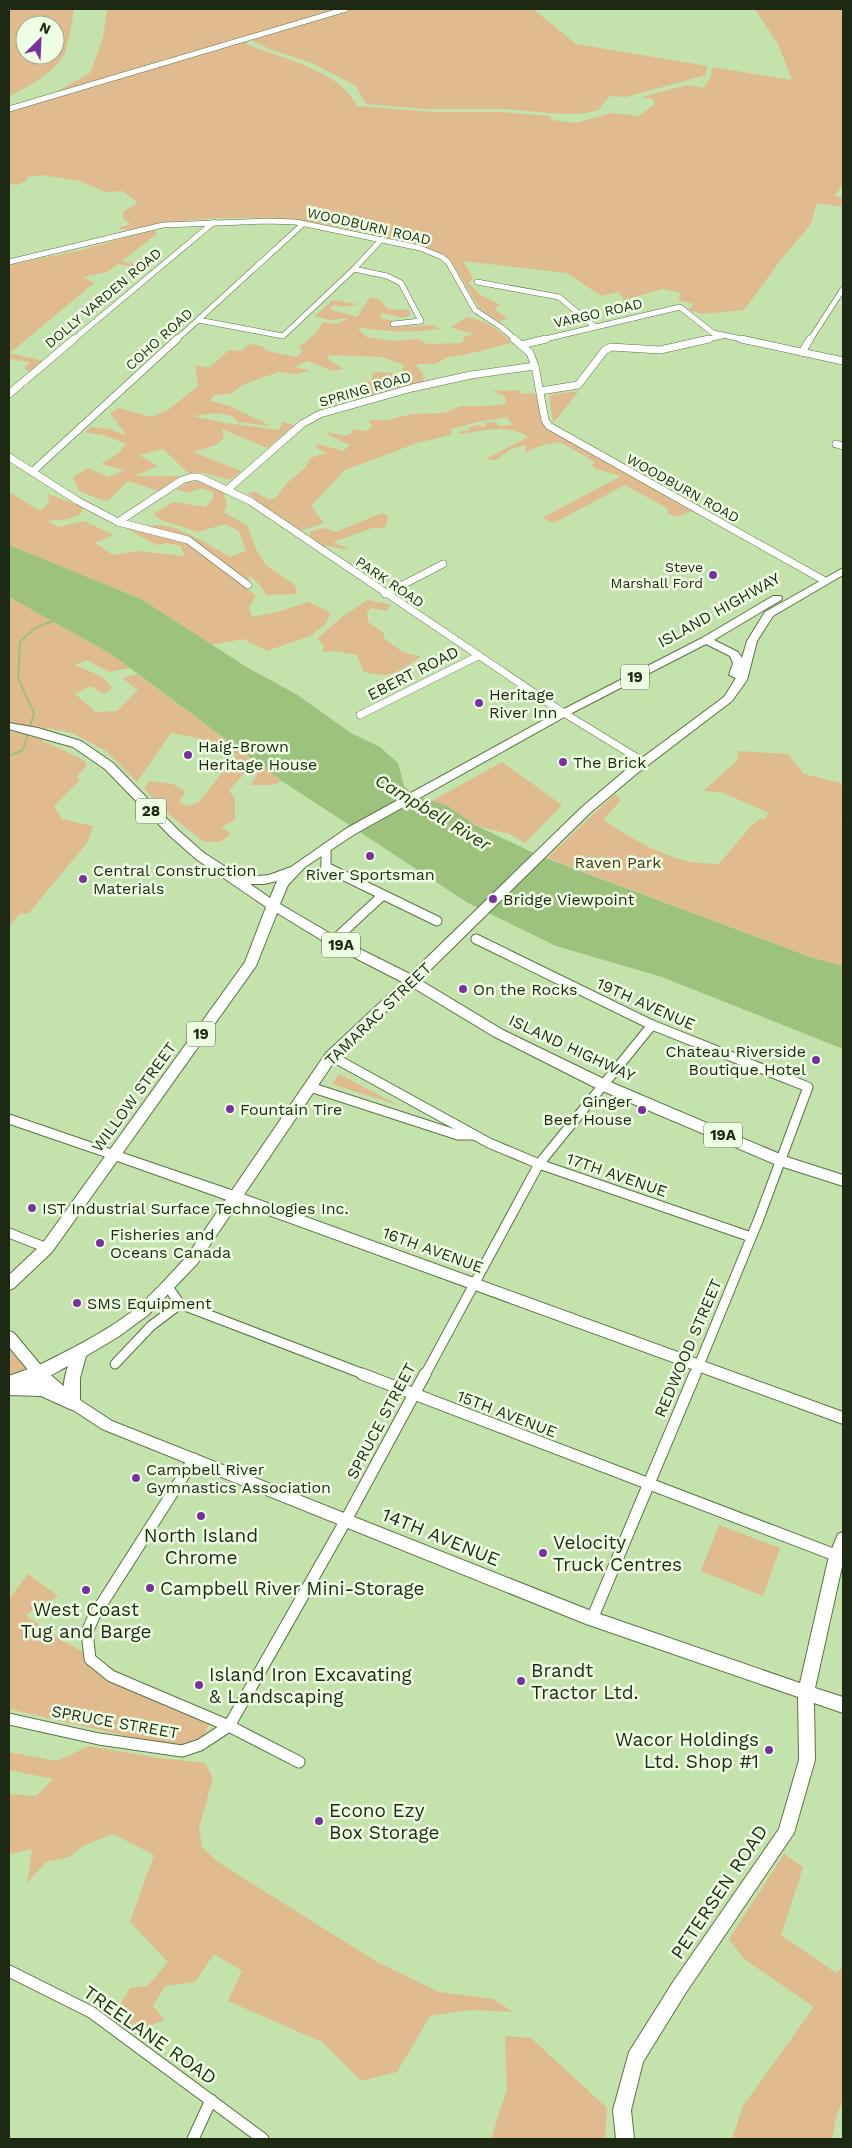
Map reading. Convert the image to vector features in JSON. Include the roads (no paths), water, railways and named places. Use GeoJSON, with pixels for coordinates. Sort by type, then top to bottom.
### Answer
{"type":"FeatureCollection","features":[{"type":"Feature","properties":{"kind":"highway","name":"19"},"geometry":{"type":"LineString","coordinates":[[9,1386],[40,1373]]}},
{"type":"Feature","properties":{"kind":"highway"},"geometry":{"type":"LineString","coordinates":[[9,1386],[43,1388],[72,1402]]}},
{"type":"Feature","properties":{"kind":"main road","name":"ISLAND HIGHWAY"},"geometry":{"type":"LineString","coordinates":[[728,700],[741,680],[752,641],[769,614],[843,561]]}},
{"type":"Feature","properties":{"kind":"main road","name":"ISLAND HIGHWAY"},"geometry":{"type":"LineString","coordinates":[[348,834],[564,713],[706,640],[820,578],[843,571]]}},
{"type":"Feature","properties":{"kind":"main road"},"geometry":{"type":"LineString","coordinates":[[706,640],[734,654],[739,663],[728,700]]}},
{"type":"Feature","properties":{"kind":"main road","name":"TAMARAC STREET"},"geometry":{"type":"LineString","coordinates":[[40,1373],[79,1352],[135,1317],[168,1287],[192,1260],[331,1056],[412,981],[586,810],[644,762],[728,700]]}},
{"type":"Feature","properties":{"kind":"main road","name":"28"},"geometry":{"type":"LineString","coordinates":[[11,727],[78,744],[109,766],[174,833],[200,856],[272,905]]}},
{"type":"Feature","properties":{"kind":"main road","name":"WILLOW STREET"},"geometry":{"type":"LineString","coordinates":[[9,1284],[46,1248],[251,963],[282,883],[301,864],[348,834]]}},
{"type":"Feature","properties":{"kind":"main road"},"geometry":{"type":"LineString","coordinates":[[227,874],[257,881],[276,878],[301,864]]}},
{"type":"Feature","properties":{"kind":"main road","name":"ISLAND HIGHWAY"},"geometry":{"type":"LineString","coordinates":[[272,905],[333,941],[412,981],[498,1033],[603,1085],[782,1161],[843,1181]]}},
{"type":"Feature","properties":{"kind":"main road"},"geometry":{"type":"LineString","coordinates":[[72,1402],[72,1378],[79,1352]]}},
{"type":"Feature","properties":{"kind":"street"},"geometry":{"type":"LineString","coordinates":[[9,109],[346,9]]}},
{"type":"Feature","properties":{"kind":"street","name":"WOODBURN ROAD"},"geometry":{"type":"LineString","coordinates":[[9,262],[148,228],[183,223],[266,221],[303,224],[420,248],[442,257],[448,262],[474,310],[501,327],[530,353],[535,366],[545,420],[557,432],[820,578]]}},
{"type":"Feature","properties":{"kind":"street","name":"DOLLY VARDEN ROAD"},"geometry":{"type":"LineString","coordinates":[[9,394],[214,222]]}},
{"type":"Feature","properties":{"kind":"street","name":"COHO ROAD"},"geometry":{"type":"LineString","coordinates":[[32,472],[303,224]]}},
{"type":"Feature","properties":{"kind":"street"},"geometry":{"type":"LineString","coordinates":[[198,320],[283,336],[354,269],[382,239]]}},
{"type":"Feature","properties":{"kind":"street"},"geometry":{"type":"LineString","coordinates":[[354,269],[387,276],[400,283],[421,321],[393,324]]}},
{"type":"Feature","properties":{"kind":"street"},"geometry":{"type":"LineString","coordinates":[[477,282],[559,297],[595,327]]}},
{"type":"Feature","properties":{"kind":"street"},"geometry":{"type":"LineString","coordinates":[[802,352],[843,289]]}},
{"type":"Feature","properties":{"kind":"street"},"geometry":{"type":"LineString","coordinates":[[680,307],[713,333],[843,361]]}},
{"type":"Feature","properties":{"kind":"street","name":"VARGO ROAD"},"geometry":{"type":"LineString","coordinates":[[521,345],[680,307]]}},
{"type":"Feature","properties":{"kind":"street"},"geometry":{"type":"LineString","coordinates":[[540,391],[578,385],[605,350],[611,347],[660,350],[723,336]]}},
{"type":"Feature","properties":{"kind":"street","name":"SPRING ROAD"},"geometry":{"type":"LineString","coordinates":[[227,490],[302,424],[320,414],[412,388],[471,375],[535,366]]}},
{"type":"Feature","properties":{"kind":"street"},"geometry":{"type":"LineString","coordinates":[[9,457],[78,501],[118,522],[188,540],[248,585]]}},
{"type":"Feature","properties":{"kind":"street","name":"PARK ROAD"},"geometry":{"type":"LineString","coordinates":[[118,522],[182,480],[199,477],[250,501],[385,594],[564,713],[644,762]]}},
{"type":"Feature","properties":{"kind":"street"},"geometry":{"type":"LineString","coordinates":[[385,594],[443,564]]}},
{"type":"Feature","properties":{"kind":"street","name":"EBERT ROAD"},"geometry":{"type":"LineString","coordinates":[[360,715],[478,656]]}},
{"type":"Feature","properties":{"kind":"street"},"geometry":{"type":"LineString","coordinates":[[326,848],[324,871],[383,895],[437,921]]}},
{"type":"Feature","properties":{"kind":"street"},"geometry":{"type":"LineString","coordinates":[[333,941],[383,895]]}},
{"type":"Feature","properties":{"kind":"street","name":"19TH AVENUE"},"geometry":{"type":"LineString","coordinates":[[476,939],[652,1025],[808,1087]]}},
{"type":"Feature","properties":{"kind":"street","name":"SPRUCE STREET"},"geometry":{"type":"LineString","coordinates":[[9,1719],[99,1739],[182,1751],[200,1746],[228,1726],[346,1520],[539,1164],[652,1025]]}},
{"type":"Feature","properties":{"kind":"street","name":"17TH AVENUE"},"geometry":{"type":"LineString","coordinates":[[331,1056],[489,1143],[539,1164],[751,1237]]}},
{"type":"Feature","properties":{"kind":"street","name":"17TH AVENUE"},"geometry":{"type":"LineString","coordinates":[[310,1087],[458,1135],[476,1135]]}},
{"type":"Feature","properties":{"kind":"street","name":"REDWOOD STREET"},"geometry":{"type":"LineString","coordinates":[[592,1619],[782,1161],[808,1087]]}},
{"type":"Feature","properties":{"kind":"street","name":"16TH AVENUE"},"geometry":{"type":"LineString","coordinates":[[9,1119],[235,1197],[843,1418]]}},
{"type":"Feature","properties":{"kind":"street"},"geometry":{"type":"LineString","coordinates":[[9,1234],[46,1248]]}},
{"type":"Feature","properties":{"kind":"street"},"geometry":{"type":"LineString","coordinates":[[115,1364],[151,1326],[180,1304],[168,1287]]}},
{"type":"Feature","properties":{"kind":"street","name":"15TH AVENUE"},"geometry":{"type":"LineString","coordinates":[[180,1304],[413,1395],[840,1557]]}},
{"type":"Feature","properties":{"kind":"street"},"geometry":{"type":"LineString","coordinates":[[9,1338],[40,1373]]}},
{"type":"Feature","properties":{"kind":"street","name":"14TH AVENUE"},"geometry":{"type":"LineString","coordinates":[[40,1373],[72,1402],[107,1424],[592,1619],[843,1705]]}},
{"type":"Feature","properties":{"kind":"street"},"geometry":{"type":"LineString","coordinates":[[194,1459],[94,1616],[87,1632],[90,1659],[111,1676],[228,1726],[299,1762]]}},
{"type":"Feature","properties":{"kind":"street","name":"PETERSEN ROAD"},"geometry":{"type":"LineString","coordinates":[[625,2139],[622,2110],[635,2058],[679,1988],[786,1832],[807,1760],[806,1692],[840,1557],[843,1538]]}},
{"type":"Feature","properties":{"kind":"street","name":"TREELANE ROAD"},"geometry":{"type":"LineString","coordinates":[[9,1971],[91,2012],[263,2139]]}},
{"type":"Feature","properties":{"kind":"street"},"geometry":{"type":"LineString","coordinates":[[193,2139],[211,2100]]}},
{"type":"Feature","properties":{"kind":"water","name":"Campbell River"},"geometry":{"type":"Polygon","coordinates":[[[9,545],[141,599],[248,668],[296,694],[351,733],[380,747],[398,763],[404,786],[414,795],[448,806],[473,824],[540,856],[810,957],[843,966],[843,1049],[662,977],[556,946],[468,903],[282,781],[111,654],[9,597],[9,545]]]}},
{"type":"Feature","properties":{"kind":"waterway"},"geometry":{"type":"LineString","coordinates":[[30,726],[34,713],[18,678],[20,642],[35,628],[53,621]]}},
{"type":"Feature","properties":{"kind":"waterway"},"geometry":{"type":"LineString","coordinates":[[9,756],[23,750],[28,734]]}},
{"type":"Feature","properties":{"kind":"place","name":"Steve Marshall Ford"},"geometry":{"type":"Point","coordinates":[713,575]}},
{"type":"Feature","properties":{"kind":"place","name":"Heritage River Inn"},"geometry":{"type":"Point","coordinates":[479,703]}},
{"type":"Feature","properties":{"kind":"place","name":"Haig-Brown Heritage House"},"geometry":{"type":"Point","coordinates":[188,755]}},
{"type":"Feature","properties":{"kind":"place","name":"The Brick"},"geometry":{"type":"Point","coordinates":[563,762]}},
{"type":"Feature","properties":{"kind":"place","name":"River Sportsman"},"geometry":{"type":"Point","coordinates":[370,856]}},
{"type":"Feature","properties":{"kind":"place","name":"Central Construction Materials"},"geometry":{"type":"Point","coordinates":[83,879]}},
{"type":"Feature","properties":{"kind":"place","name":"Bridge Viewpoint"},"geometry":{"type":"Point","coordinates":[493,899]}},
{"type":"Feature","properties":{"kind":"place","name":"On the Rocks"},"geometry":{"type":"Point","coordinates":[463,989]}},
{"type":"Feature","properties":{"kind":"place","name":"Chateau Riverside Boutique Hotel"},"geometry":{"type":"Point","coordinates":[816,1060]}},
{"type":"Feature","properties":{"kind":"place","name":"Fountain Tire"},"geometry":{"type":"Point","coordinates":[230,1109]}},
{"type":"Feature","properties":{"kind":"place","name":"Ginger Beef House"},"geometry":{"type":"Point","coordinates":[642,1110]}},
{"type":"Feature","properties":{"kind":"place","name":"IST Industrial Surface Technologies Inc."},"geometry":{"type":"Point","coordinates":[32,1208]}},
{"type":"Feature","properties":{"kind":"place","name":"Fisheries and Oceans Canada"},"geometry":{"type":"Point","coordinates":[100,1243]}},
{"type":"Feature","properties":{"kind":"place","name":"SMS Equipment"},"geometry":{"type":"Point","coordinates":[77,1303]}},
{"type":"Feature","properties":{"kind":"place","name":"Campbell River Gymnastics Association"},"geometry":{"type":"Point","coordinates":[136,1478]}},
{"type":"Feature","properties":{"kind":"place","name":"North Island Chrome"},"geometry":{"type":"Point","coordinates":[201,1516]}},
{"type":"Feature","properties":{"kind":"place","name":"Velocity Truck Centres"},"geometry":{"type":"Point","coordinates":[543,1553]}},
{"type":"Feature","properties":{"kind":"place","name":"Campbell River Mini-Storage"},"geometry":{"type":"Point","coordinates":[150,1588]}},
{"type":"Feature","properties":{"kind":"place","name":"West Coast Tug and Barge"},"geometry":{"type":"Point","coordinates":[86,1590]}},
{"type":"Feature","properties":{"kind":"place","name":"Brandt Tractor Ltd."},"geometry":{"type":"Point","coordinates":[521,1681]}},
{"type":"Feature","properties":{"kind":"place","name":"Island Iron Excavating & Landscaping"},"geometry":{"type":"Point","coordinates":[199,1685]}},
{"type":"Feature","properties":{"kind":"place","name":"Wacor Holdings Ltd. Shop #1"},"geometry":{"type":"Point","coordinates":[769,1750]}},
{"type":"Feature","properties":{"kind":"place","name":"Econo Ezy Box Storage"},"geometry":{"type":"Point","coordinates":[319,1821]}},
{"type":"Feature","properties":{"kind":"park label","name":"Raven Park"},"geometry":{"type":"Point","coordinates":[618,862]}}]}
